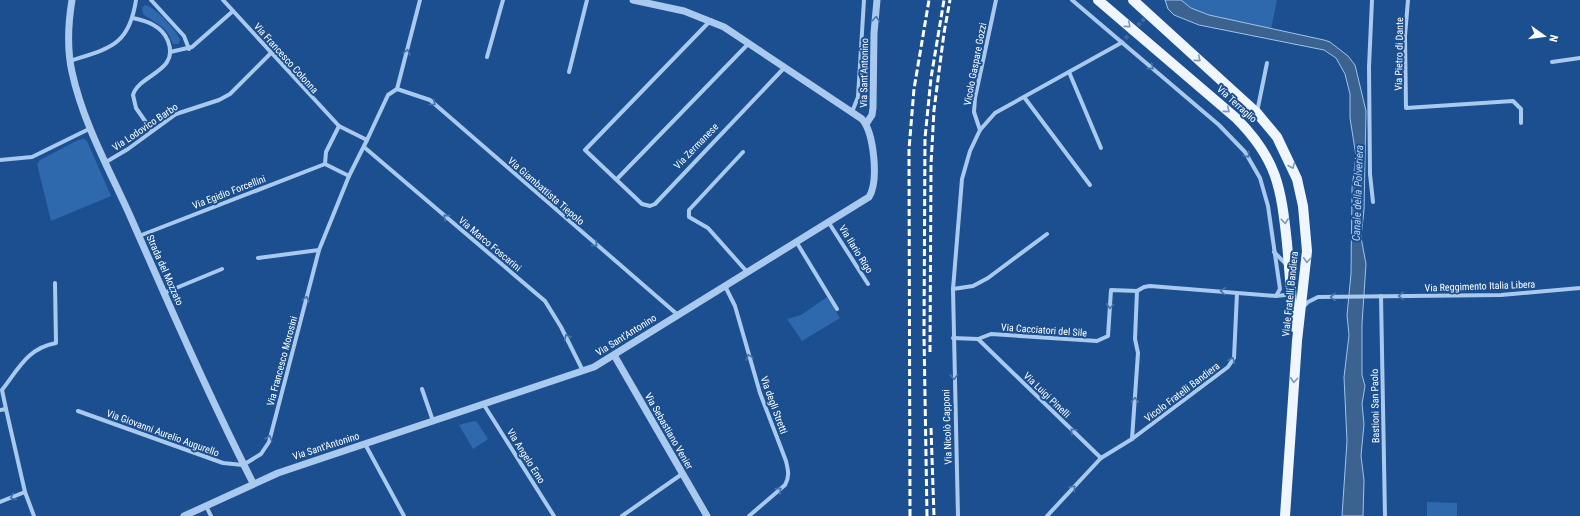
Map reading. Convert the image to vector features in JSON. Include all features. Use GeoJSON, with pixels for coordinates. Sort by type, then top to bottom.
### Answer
{"type":"FeatureCollection","features":[{"type":"Feature","properties":{"kind":"main road","name":"Via Terraglio"},"geometry":{"type":"LineString","coordinates":[[1098,0],[1236,118],[1257,139],[1266,153],[1278,181],[1282,197],[1296,341]]}},
{"type":"Feature","properties":{"kind":"main road","name":"Viale Fratelli Bandiera"},"geometry":{"type":"LineString","coordinates":[[1133,0],[1257,113],[1277,137],[1285,152],[1301,193],[1307,251],[1296,341],[1285,516]]}},
{"type":"Feature","properties":{"kind":"street","name":"Strada del Mozzato"},"geometry":{"type":"LineString","coordinates":[[72,0],[69,20],[70,61],[78,96],[164,293],[243,465],[253,483]]}},
{"type":"Feature","properties":{"kind":"street"},"geometry":{"type":"LineString","coordinates":[[70,61],[111,47],[123,36],[133,18],[136,0]]}},
{"type":"Feature","properties":{"kind":"street"},"geometry":{"type":"LineString","coordinates":[[150,0],[184,36],[189,49]]}},
{"type":"Feature","properties":{"kind":"street","name":"Via Francesco Colonna"},"geometry":{"type":"LineString","coordinates":[[223,0],[339,126]]}},
{"type":"Feature","properties":{"kind":"street","name":"Via Francesco Morosini"},"geometry":{"type":"LineString","coordinates":[[243,465],[261,454],[269,442],[319,250],[349,176],[388,95],[397,89],[420,0]]}},
{"type":"Feature","properties":{"kind":"street"},"geometry":{"type":"LineString","coordinates":[[487,56],[503,0]]}},
{"type":"Feature","properties":{"kind":"street"},"geometry":{"type":"LineString","coordinates":[[569,72],[587,0]]}},
{"type":"Feature","properties":{"kind":"street"},"geometry":{"type":"LineString","coordinates":[[633,0],[663,3],[711,20],[785,67],[852,112],[866,124]]}},
{"type":"Feature","properties":{"kind":"street"},"geometry":{"type":"LineString","coordinates":[[852,112],[858,97],[864,0]]}},
{"type":"Feature","properties":{"kind":"street","name":"Via Sant'Antonino"},"geometry":{"type":"LineString","coordinates":[[184,516],[253,483],[433,421],[583,372],[614,355],[864,202],[873,192],[874,178],[871,136],[866,124],[872,115],[874,100],[874,41],[877,0]]}},
{"type":"Feature","properties":{"kind":"street","name":"Vicolo Gaspare Gozzi"},"geometry":{"type":"LineString","coordinates":[[980,130],[974,112],[975,98],[996,0]]}},
{"type":"Feature","properties":{"kind":"street","name":"Viale Fratelli Bandiera"},"geometry":{"type":"LineString","coordinates":[[1072,0],[1209,116],[1233,138],[1254,165],[1265,191],[1280,289],[1276,296]]}},
{"type":"Feature","properties":{"kind":"street"},"geometry":{"type":"LineString","coordinates":[[1372,0],[1369,67],[1370,174],[1373,202]]}},
{"type":"Feature","properties":{"kind":"street","name":"Via Pietro di Dante"},"geometry":{"type":"LineString","coordinates":[[1408,0],[1405,36],[1406,108],[1513,101],[1521,109],[1521,123]]}},
{"type":"Feature","properties":{"kind":"street"},"geometry":{"type":"LineString","coordinates":[[170,52],[189,49],[233,11]]}},
{"type":"Feature","properties":{"kind":"street"},"geometry":{"type":"LineString","coordinates":[[133,18],[159,28],[166,37],[170,52],[162,68],[157,74],[139,85],[133,96],[136,108],[152,131]]}},
{"type":"Feature","properties":{"kind":"street","name":"Via Zermanese"},"geometry":{"type":"LineString","coordinates":[[711,20],[585,150],[642,204],[650,206],[655,204],[785,67]]}},
{"type":"Feature","properties":{"kind":"street"},"geometry":{"type":"LineString","coordinates":[[617,179],[749,43]]}},
{"type":"Feature","properties":{"kind":"street"},"geometry":{"type":"LineString","coordinates":[[978,339],[953,338],[953,289],[962,180],[970,151],[980,130],[995,113],[1121,43]]}},
{"type":"Feature","properties":{"kind":"street","name":"Via Lodovico Barbo"},"geometry":{"type":"LineString","coordinates":[[106,162],[128,149],[183,110],[219,100],[230,94],[271,53]]}},
{"type":"Feature","properties":{"kind":"street"},"geometry":{"type":"LineString","coordinates":[[1552,62],[1580,58]]}},
{"type":"Feature","properties":{"kind":"street"},"geometry":{"type":"LineString","coordinates":[[1257,113],[1267,63]]}},
{"type":"Feature","properties":{"kind":"street"},"geometry":{"type":"LineString","coordinates":[[1069,72],[1101,148]]}},
{"type":"Feature","properties":{"kind":"street","name":"Via Giambattista Tiepolo"},"geometry":{"type":"LineString","coordinates":[[397,89],[430,100],[678,315]]}},
{"type":"Feature","properties":{"kind":"street"},"geometry":{"type":"LineString","coordinates":[[1024,97],[1090,185]]}},
{"type":"Feature","properties":{"kind":"street"},"geometry":{"type":"LineString","coordinates":[[349,176],[325,164],[326,152],[339,126],[367,140]]}},
{"type":"Feature","properties":{"kind":"street"},"geometry":{"type":"LineString","coordinates":[[0,160],[32,156],[91,127]]}},
{"type":"Feature","properties":{"kind":"street","name":"Via Marco Foscarini"},"geometry":{"type":"LineString","coordinates":[[364,147],[545,301],[562,327],[583,372]]}},
{"type":"Feature","properties":{"kind":"street"},"geometry":{"type":"LineString","coordinates":[[743,152],[689,210],[689,217],[708,228],[749,273]]}},
{"type":"Feature","properties":{"kind":"street","name":"Via Egidio Forcellini"},"geometry":{"type":"LineString","coordinates":[[139,236],[325,164]]}},
{"type":"Feature","properties":{"kind":"street","name":"Via Ilario Rigo"},"geometry":{"type":"LineString","coordinates":[[829,223],[868,284]]}},
{"type":"Feature","properties":{"kind":"street"},"geometry":{"type":"LineString","coordinates":[[953,289],[973,286],[988,278],[1047,234]]}},
{"type":"Feature","properties":{"kind":"street"},"geometry":{"type":"LineString","coordinates":[[797,243],[837,309]]}},
{"type":"Feature","properties":{"kind":"street"},"geometry":{"type":"LineString","coordinates":[[258,258],[319,250]]}},
{"type":"Feature","properties":{"kind":"street"},"geometry":{"type":"LineString","coordinates":[[1274,252],[1290,267]]}},
{"type":"Feature","properties":{"kind":"street"},"geometry":{"type":"LineString","coordinates":[[164,293],[222,269]]}},
{"type":"Feature","properties":{"kind":"street"},"geometry":{"type":"LineString","coordinates":[[34,516],[25,492],[2,390],[32,352],[56,343],[55,283]]}},
{"type":"Feature","properties":{"kind":"street","name":"Via degli Stretti"},"geometry":{"type":"LineString","coordinates":[[725,286],[735,306],[760,393],[786,461],[788,473],[788,479],[785,485],[749,516]]}},
{"type":"Feature","properties":{"kind":"street","name":"Via Cacciatori del Sile"},"geometry":{"type":"LineString","coordinates":[[978,339],[991,334],[1097,341],[1108,336],[1110,290],[1137,291],[1144,287],[1150,286],[1276,296],[1285,295],[1291,291]]}},
{"type":"Feature","properties":{"kind":"street","name":"Via Reggimento Italia Libera"},"geometry":{"type":"LineString","coordinates":[[1300,314],[1304,306],[1314,298],[1501,295],[1580,288]]}},
{"type":"Feature","properties":{"kind":"street"},"geometry":{"type":"LineString","coordinates":[[1132,439],[1138,353],[1135,339],[1137,291]]}},
{"type":"Feature","properties":{"kind":"street","name":"Vicolo Fratelli Bandiera"},"geometry":{"type":"LineString","coordinates":[[1101,458],[1132,439],[1228,367],[1234,358],[1237,293]]}},
{"type":"Feature","properties":{"kind":"street","name":"Bastioni San Paolo"},"geometry":{"type":"LineString","coordinates":[[1381,296],[1385,516]]}},
{"type":"Feature","properties":{"kind":"street","name":"Via Nicolò Capponi"},"geometry":{"type":"LineString","coordinates":[[953,338],[958,516]]}},
{"type":"Feature","properties":{"kind":"street","name":"Via Luigi Pinelli"},"geometry":{"type":"LineString","coordinates":[[978,339],[1101,458]]}},
{"type":"Feature","properties":{"kind":"street","name":"Via Sebastiano Venier"},"geometry":{"type":"LineString","coordinates":[[614,355],[707,516]]}},
{"type":"Feature","properties":{"kind":"street"},"geometry":{"type":"LineString","coordinates":[[422,389],[433,421]]}},
{"type":"Feature","properties":{"kind":"street","name":"Via Angelo Emo"},"geometry":{"type":"LineString","coordinates":[[484,405],[554,516]]}},
{"type":"Feature","properties":{"kind":"street"},"geometry":{"type":"LineString","coordinates":[[0,410],[6,409]]}},
{"type":"Feature","properties":{"kind":"street","name":"Via Giovanni Aurelio Augurello"},"geometry":{"type":"LineString","coordinates":[[78,411],[217,462],[243,465]]}},
{"type":"Feature","properties":{"kind":"street"},"geometry":{"type":"LineString","coordinates":[[365,444],[404,516]]}},
{"type":"Feature","properties":{"kind":"street"},"geometry":{"type":"LineString","coordinates":[[1047,516],[1101,458]]}},
{"type":"Feature","properties":{"kind":"street"},"geometry":{"type":"LineString","coordinates":[[622,516],[682,474]]}},
{"type":"Feature","properties":{"kind":"street"},"geometry":{"type":"LineString","coordinates":[[0,502],[25,492]]}},
{"type":"Feature","properties":{"kind":"street"},"geometry":{"type":"LineString","coordinates":[[206,506],[212,516]]}},
{"type":"Feature","properties":{"kind":"shaded area"},"geometry":{"type":"Polygon","coordinates":[[[1181,0],[1277,0],[1271,29],[1212,17],[1190,7],[1181,0]]]}},
{"type":"Feature","properties":{"kind":"shaded area"},"geometry":{"type":"Polygon","coordinates":[[[145,5],[154,9],[170,25],[180,40],[178,44],[173,44],[164,29],[143,14],[142,8],[145,5]]]}},
{"type":"Feature","properties":{"kind":"shaded area"},"geometry":{"type":"Polygon","coordinates":[[[84,139],[87,141],[111,196],[51,221],[37,164],[40,160],[78,140],[84,139]]]}},
{"type":"Feature","properties":{"kind":"shaded area"},"geometry":{"type":"Polygon","coordinates":[[[827,297],[840,318],[802,341],[787,319],[801,315],[827,297]]]}},
{"type":"Feature","properties":{"kind":"shaded area"},"geometry":{"type":"Polygon","coordinates":[[[474,421],[477,422],[488,439],[473,449],[459,425],[474,421]]]}},
{"type":"Feature","properties":{"kind":"shaded area"},"geometry":{"type":"Polygon","coordinates":[[[1427,502],[1457,503],[1457,516],[1427,516],[1427,502]]]}},
{"type":"Feature","properties":{"kind":"water","name":"Canale della Polveriera"},"geometry":{"type":"Polygon","coordinates":[[[1165,0],[1181,0],[1191,8],[1209,15],[1330,42],[1348,56],[1355,65],[1366,111],[1364,210],[1361,237],[1366,264],[1362,324],[1362,375],[1365,386],[1362,404],[1364,424],[1361,456],[1364,480],[1363,516],[1342,516],[1347,441],[1344,377],[1349,335],[1347,315],[1351,274],[1352,188],[1356,156],[1350,118],[1350,94],[1345,74],[1336,58],[1324,50],[1199,25],[1174,15],[1168,9],[1165,0]]]}},
{"type":"Feature","properties":{"kind":"tunnel"},"geometry":{"type":"LineString","coordinates":[[1121,43],[1148,15]]}},
{"type":"Feature","properties":{"kind":"railway"},"geometry":{"type":"LineString","coordinates":[[910,516],[909,149],[914,89],[929,0]]}},
{"type":"Feature","properties":{"kind":"railway"},"geometry":{"type":"LineString","coordinates":[[927,516],[924,335],[925,138],[931,78],[944,0]]}},
{"type":"Feature","properties":{"kind":"railway"},"geometry":{"type":"LineString","coordinates":[[930,352],[931,164],[934,110],[950,0]]}},
{"type":"Feature","properties":{"kind":"railway"},"geometry":{"type":"LineString","coordinates":[[931,428],[934,516]]}}]}
